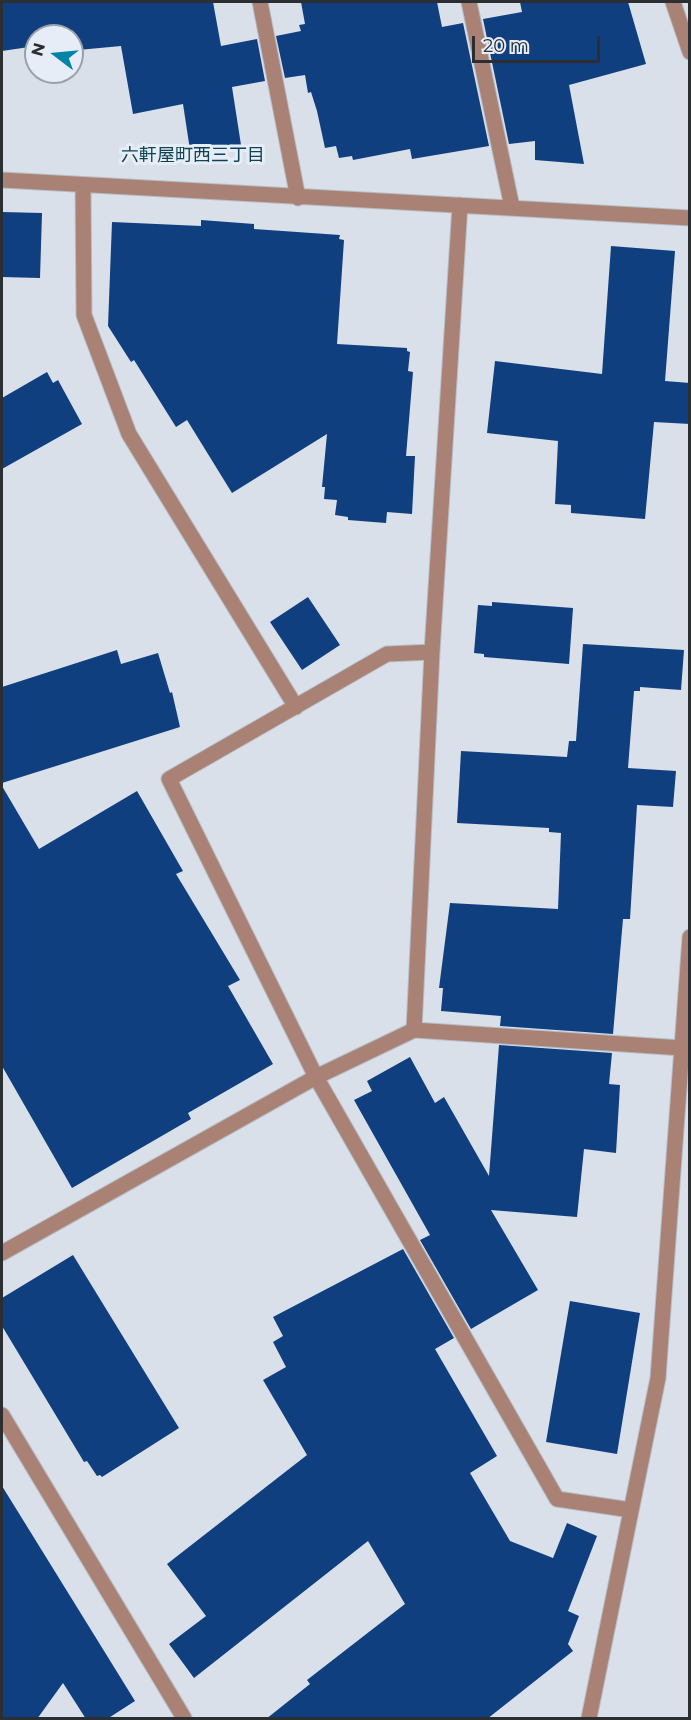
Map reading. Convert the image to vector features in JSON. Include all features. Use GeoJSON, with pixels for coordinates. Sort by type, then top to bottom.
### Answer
{"type":"FeatureCollection","features":[{"type":"Feature","properties":{"kind":"street"},"geometry":{"type":"LineString","coordinates":[[260,2],[298,198]]}},
{"type":"Feature","properties":{"kind":"street"},"geometry":{"type":"LineString","coordinates":[[469,2],[512,207]]}},
{"type":"Feature","properties":{"kind":"street"},"geometry":{"type":"LineString","coordinates":[[672,2],[690,52]]}},
{"type":"Feature","properties":{"kind":"street"},"geometry":{"type":"LineString","coordinates":[[2,180],[690,218]]}},
{"type":"Feature","properties":{"kind":"street"},"geometry":{"type":"LineString","coordinates":[[83,186],[84,315],[129,434],[296,707]]}},
{"type":"Feature","properties":{"kind":"street"},"geometry":{"type":"LineString","coordinates":[[414,1030],[432,652],[460,205]]}},
{"type":"Feature","properties":{"kind":"street"},"geometry":{"type":"LineString","coordinates":[[432,652],[387,654],[169,779],[316,1077],[557,1499],[631,1510]]}},
{"type":"Feature","properties":{"kind":"street"},"geometry":{"type":"LineString","coordinates":[[589,1719],[658,1378],[690,937]]}},
{"type":"Feature","properties":{"kind":"street"},"geometry":{"type":"LineString","coordinates":[[2,1253],[316,1077],[414,1030],[682,1048]]}},
{"type":"Feature","properties":{"kind":"street"},"geometry":{"type":"LineString","coordinates":[[2,1415],[184,1719]]}},
{"type":"Feature","properties":{"kind":"building"},"geometry":{"type":"Polygon","coordinates":[[[2,2],[213,2],[221,46],[257,39],[265,81],[232,87],[241,145],[202,151],[201,148],[190,150],[183,104],[133,114],[121,46],[84,49],[84,24],[24,24],[24,48],[2,51],[2,2]]]}},
{"type":"Feature","properties":{"kind":"building"},"geometry":{"type":"Polygon","coordinates":[[[301,2],[437,2],[442,27],[463,23],[489,146],[412,159],[410,149],[353,160],[352,156],[339,158],[336,146],[325,148],[317,111],[311,92],[308,93],[305,75],[285,78],[276,36],[301,31],[299,25],[305,24],[301,2]]]}},
{"type":"Feature","properties":{"kind":"building"},"geometry":{"type":"Polygon","coordinates":[[[520,2],[628,2],[646,64],[569,85],[584,164],[535,160],[535,141],[509,144],[483,19],[522,12],[520,2]]]}},
{"type":"Feature","properties":{"kind":"building"},"geometry":{"type":"Polygon","coordinates":[[[2,212],[42,213],[40,278],[2,277],[2,212]]]}},
{"type":"Feature","properties":{"kind":"building"},"geometry":{"type":"Polygon","coordinates":[[[201,220],[254,224],[254,229],[340,235],[339,239],[344,240],[337,344],[407,348],[410,352],[408,371],[413,372],[406,456],[415,456],[412,514],[387,512],[386,523],[348,520],[348,517],[335,515],[337,500],[324,499],[325,487],[322,487],[327,434],[232,493],[187,420],[176,427],[134,360],[131,362],[108,326],[112,222],[201,226],[201,220]]]}},
{"type":"Feature","properties":{"kind":"building"},"geometry":{"type":"Polygon","coordinates":[[[611,246],[675,251],[665,381],[690,383],[690,424],[654,422],[645,519],[571,513],[571,505],[555,504],[558,441],[487,433],[495,361],[602,374],[611,246]]]}},
{"type":"Feature","properties":{"kind":"building"},"geometry":{"type":"Polygon","coordinates":[[[47,372],[53,383],[58,380],[82,424],[2,469],[2,398],[47,372]]]}},
{"type":"Feature","properties":{"kind":"building"},"geometry":{"type":"Polygon","coordinates":[[[308,597],[340,645],[302,670],[270,622],[308,597]]]}},
{"type":"Feature","properties":{"kind":"building"},"geometry":{"type":"Polygon","coordinates":[[[492,602],[573,608],[569,664],[484,657],[484,654],[474,653],[478,605],[492,606],[492,602]]]}},
{"type":"Feature","properties":{"kind":"building"},"geometry":{"type":"Polygon","coordinates":[[[583,644],[684,650],[681,690],[640,687],[640,691],[634,691],[628,768],[676,771],[673,807],[637,805],[630,919],[623,919],[613,1034],[500,1026],[501,1016],[441,1011],[443,988],[439,988],[450,903],[558,909],[561,833],[549,832],[549,828],[457,823],[461,751],[567,757],[569,741],[576,741],[583,644]]]}},
{"type":"Feature","properties":{"kind":"building"},"geometry":{"type":"Polygon","coordinates":[[[117,650],[121,664],[158,653],[170,693],[172,692],[180,727],[2,783],[2,687],[117,650]]]}},
{"type":"Feature","properties":{"kind":"building"},"geometry":{"type":"Polygon","coordinates":[[[2,786],[39,849],[137,791],[183,871],[176,874],[240,980],[228,986],[273,1064],[188,1113],[191,1119],[72,1188],[2,1066],[2,786]]]}},
{"type":"Feature","properties":{"kind":"building"},"geometry":{"type":"Polygon","coordinates":[[[499,1045],[612,1053],[609,1084],[620,1085],[616,1153],[584,1149],[577,1217],[491,1210],[538,1290],[471,1329],[420,1240],[430,1235],[354,1100],[372,1091],[367,1081],[410,1057],[435,1103],[444,1097],[489,1176],[499,1045]]]}},
{"type":"Feature","properties":{"kind":"building"},"geometry":{"type":"Polygon","coordinates":[[[403,1249],[454,1338],[435,1349],[497,1456],[470,1473],[510,1541],[553,1558],[567,1523],[597,1536],[568,1611],[579,1616],[568,1644],[573,1651],[487,1719],[266,1719],[310,1684],[307,1680],[405,1604],[368,1541],[194,1678],[169,1644],[206,1616],[167,1564],[307,1455],[263,1380],[286,1367],[273,1342],[283,1336],[273,1317],[403,1249]]]}},
{"type":"Feature","properties":{"kind":"building"},"geometry":{"type":"Polygon","coordinates":[[[73,1255],[179,1428],[102,1477],[97,1476],[87,1461],[84,1462],[2,1326],[2,1298],[73,1255]]]}},
{"type":"Feature","properties":{"kind":"building"},"geometry":{"type":"Polygon","coordinates":[[[570,1301],[640,1313],[617,1454],[546,1442],[570,1301]]]}},
{"type":"Feature","properties":{"kind":"building"},"geometry":{"type":"Polygon","coordinates":[[[2,1486],[135,1701],[107,1719],[86,1719],[63,1683],[37,1719],[2,1719],[2,1486]]]}},
{"type":"Feature","properties":{"kind":"district","name":"六軒屋町西三丁目"},"geometry":{"type":"Point","coordinates":[193,156]}}]}
